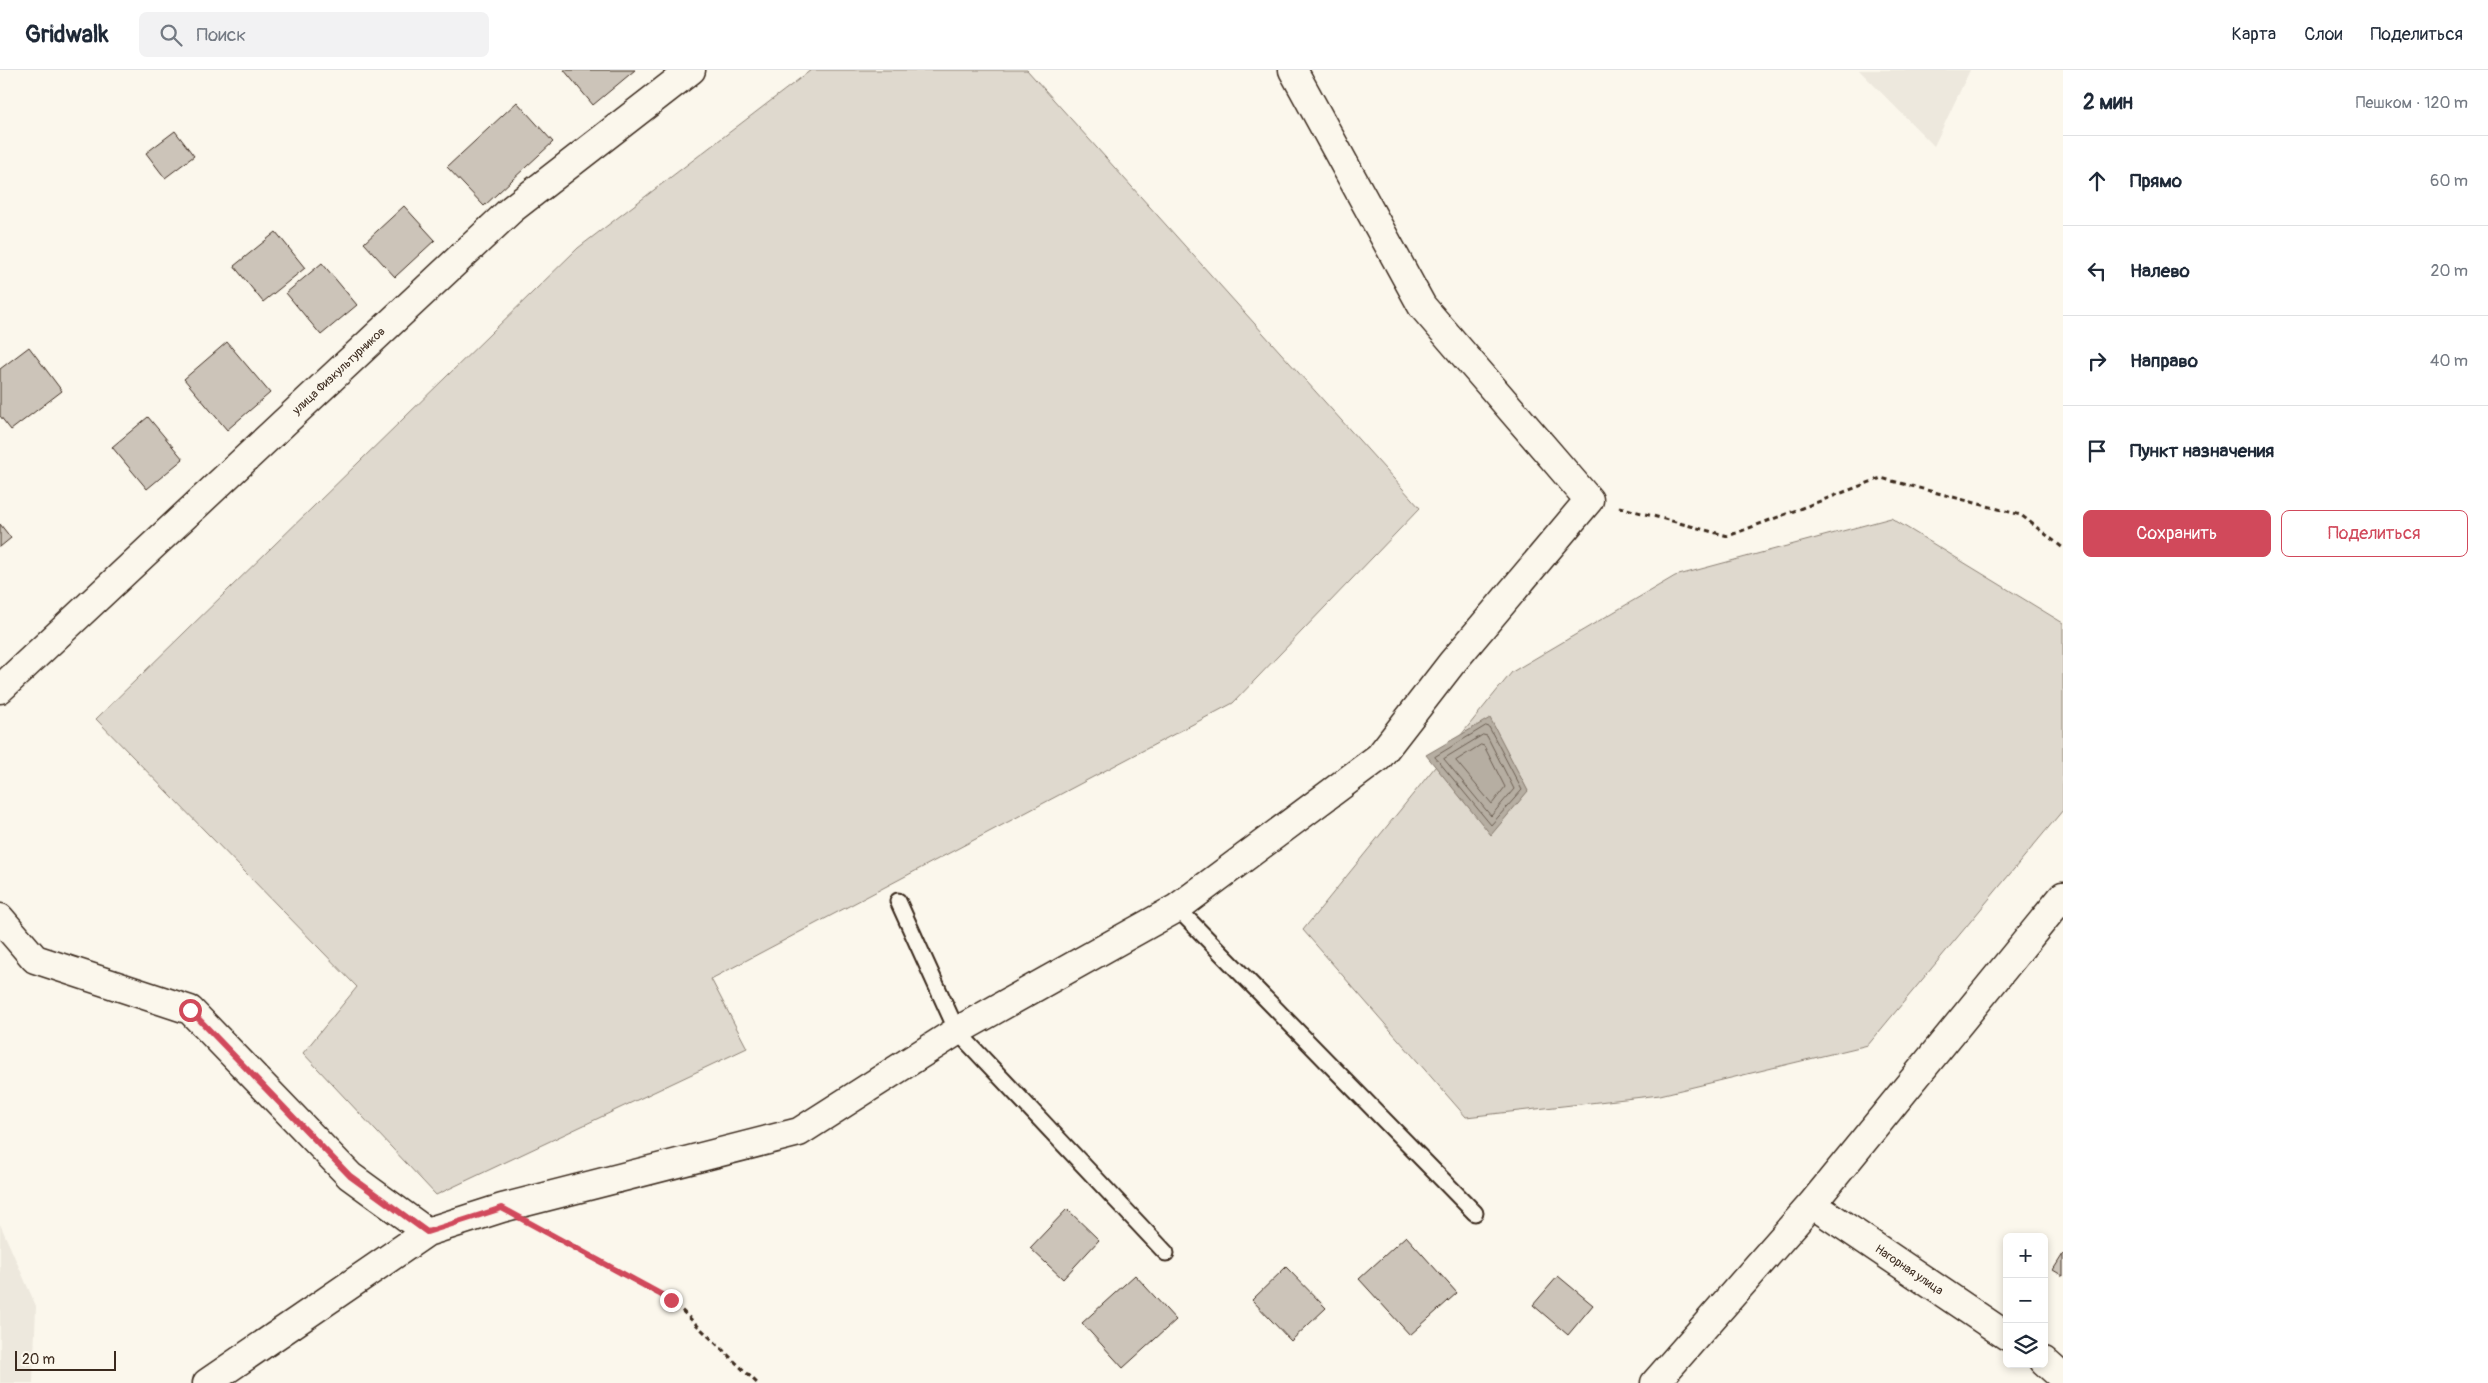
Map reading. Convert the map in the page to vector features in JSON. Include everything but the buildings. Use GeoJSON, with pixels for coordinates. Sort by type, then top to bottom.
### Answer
{"type":"FeatureCollection","features":[{"type":"Feature","properties":{"kind":"street","name":"улица Физкультурников"},"geometry":{"type":"LineString","coordinates":[[0,689],[512,209],[691,70]]}},
{"type":"Feature","properties":{"kind":"street"},"geometry":{"type":"LineString","coordinates":[[207,1383],[427,1232],[502,1208],[798,1132],[957,1032],[1177,908],[1379,757],[1451,664],[1589,500],[1422,306],[1293,70]]}},
{"type":"Feature","properties":{"kind":"street"},"geometry":{"type":"LineString","coordinates":[[1655,1383],[1812,1204],[2062,901]]}},
{"type":"Feature","properties":{"kind":"street"},"geometry":{"type":"LineString","coordinates":[[0,918],[36,959],[190,1010],[350,1176],[427,1232]]}},
{"type":"Feature","properties":{"kind":"street","name":"Нагорная улица"},"geometry":{"type":"LineString","coordinates":[[1812,1204],[2003,1333]]}},
{"type":"Feature","properties":{"kind":"street"},"geometry":{"type":"LineString","coordinates":[[2048,1365],[2063,1378]]}},
{"type":"Feature","properties":{"kind":"lane"},"geometry":{"type":"LineString","coordinates":[[898,901],[957,1032],[1166,1252]]}},
{"type":"Feature","properties":{"kind":"lane"},"geometry":{"type":"LineString","coordinates":[[1177,908],[1475,1212]]}},
{"type":"Feature","properties":{"kind":"path"},"geometry":{"type":"LineString","coordinates":[[1589,500],[1728,536],[1881,478],[2020,516],[2063,548]]}},
{"type":"Feature","properties":{"kind":"path"},"geometry":{"type":"LineString","coordinates":[[502,1208],[671,1300],[757,1383]]}},
{"type":"Feature","properties":{"kind":"shaded area"},"geometry":{"type":"Polygon","coordinates":[[[811,70],[1027,70],[1420,508],[1233,703],[711,979],[747,1048],[436,1195],[303,1053],[357,987],[96,719],[578,248],[811,70]]]}},
{"type":"Feature","properties":{"kind":"shaded area"},"geometry":{"type":"Polygon","coordinates":[[[1859,70],[1970,70],[1934,146],[1859,70]]]}},
{"type":"Feature","properties":{"kind":"shaded area"},"geometry":{"type":"Polygon","coordinates":[[[1891,518],[2063,623],[2063,810],[1868,1045],[1660,1095],[1466,1117],[1303,930],[1512,672],[1675,576],[1891,518]]]}},
{"type":"Feature","properties":{"kind":"shaded area"},"geometry":{"type":"Polygon","coordinates":[[[0,1224],[36,1306],[33,1383],[0,1383],[0,1224]]]}},
{"type":"Feature","properties":{"kind":"water"},"geometry":{"type":"Polygon","coordinates":[[[1490,718],[1528,791],[1491,835],[1426,755],[1490,718]]]}},
{"type":"Feature","properties":{"kind":"route"},"geometry":{"type":"LineString","coordinates":[[190,1010],[350,1176],[427,1232],[502,1208],[671,1300]]}}]}
